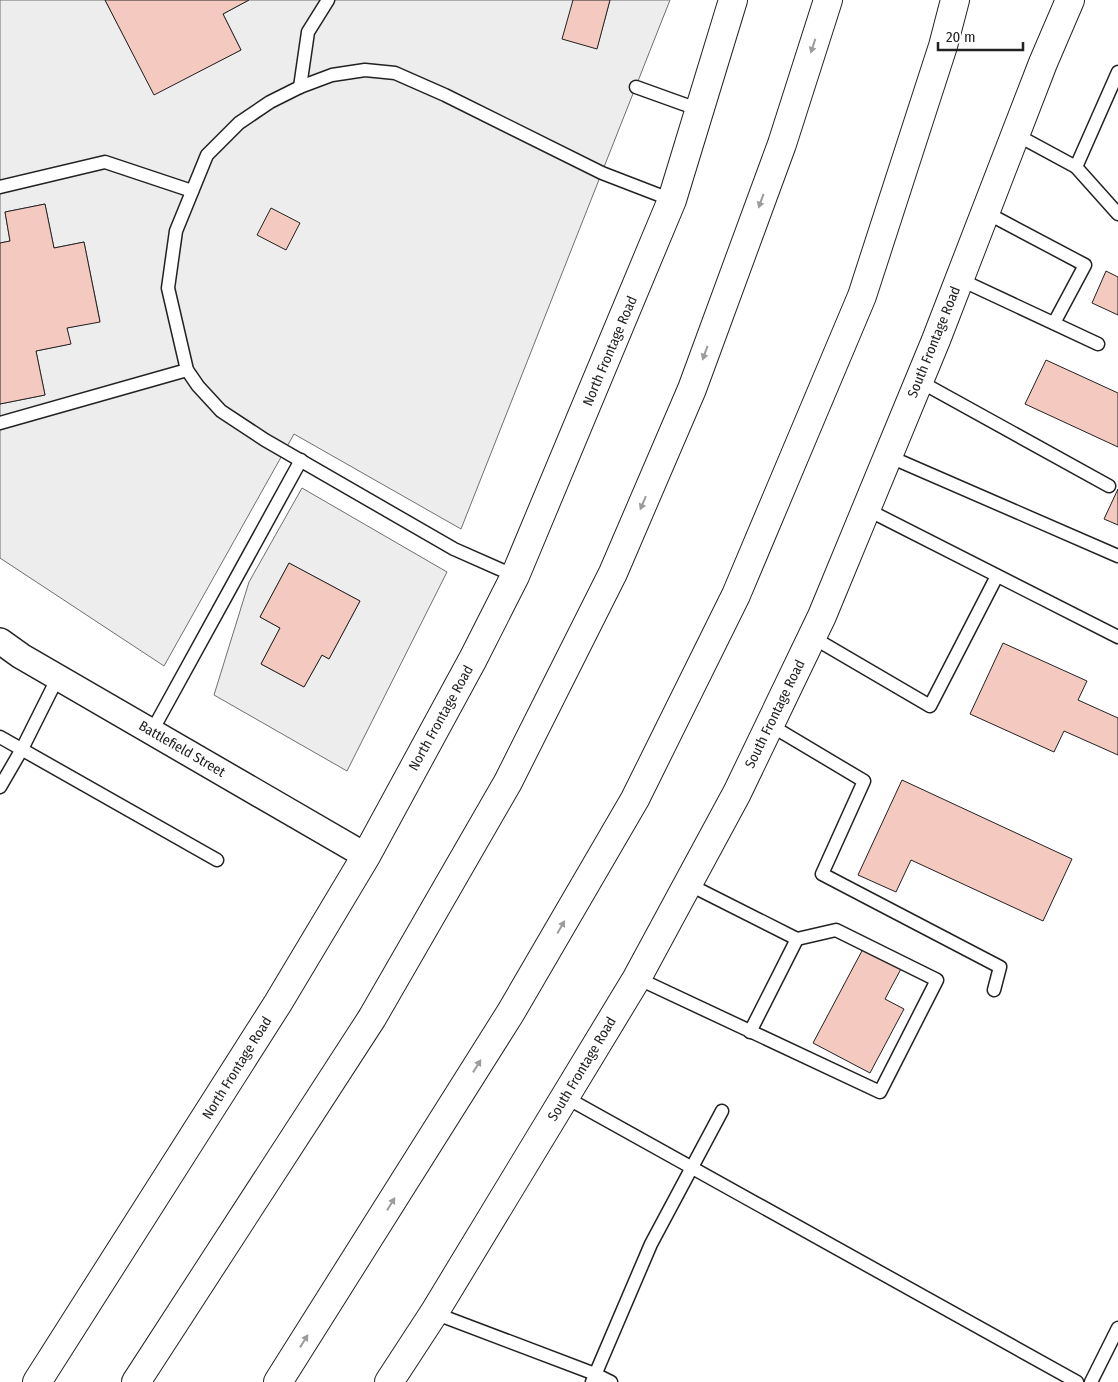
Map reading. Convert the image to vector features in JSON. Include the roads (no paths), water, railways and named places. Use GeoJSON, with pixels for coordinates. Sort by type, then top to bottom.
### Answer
{"type":"FeatureCollection","features":[{"type":"Feature","properties":{"kind":"main road","name":"North Frontage Road"},"geometry":{"type":"LineString","coordinates":[[37,1382],[278,1003],[366,856],[473,659],[515,576],[672,200],[733,0]]}},
{"type":"Feature","properties":{"kind":"main road"},"geometry":{"type":"LineString","coordinates":[[136,1382],[372,1018],[508,782],[613,572],[692,389],[782,144],[828,0]]}},
{"type":"Feature","properties":{"kind":"main road"},"geometry":{"type":"LineString","coordinates":[[278,1382],[511,1012],[635,799],[736,595],[862,296],[943,46],[955,0]]}},
{"type":"Feature","properties":{"kind":"main road","name":"South Frontage Road"},"geometry":{"type":"LineString","coordinates":[[389,1382],[434,1313],[637,978],[737,793],[812,637],[866,509],[919,381],[1015,134],[1070,0]]}},
{"type":"Feature","properties":{"kind":"street","name":"Battlefield Street"},"geometry":{"type":"LineString","coordinates":[[0,641],[58,677],[366,856]]}},
{"type":"Feature","properties":{"kind":"lane"},"geometry":{"type":"LineString","coordinates":[[300,87],[308,32],[328,0]]}},
{"type":"Feature","properties":{"kind":"lane"},"geometry":{"type":"LineString","coordinates":[[515,576],[454,549],[221,411],[187,370],[168,288],[176,232],[192,190],[207,155],[240,123],[270,102],[332,74],[365,70],[395,73],[602,173],[672,200]]}},
{"type":"Feature","properties":{"kind":"lane"},"geometry":{"type":"LineString","coordinates":[[1076,167],[1118,72]]}},
{"type":"Feature","properties":{"kind":"lane"},"geometry":{"type":"LineString","coordinates":[[636,86],[700,110]]}},
{"type":"Feature","properties":{"kind":"lane"},"geometry":{"type":"LineString","coordinates":[[1015,134],[1076,167],[1118,214]]}},
{"type":"Feature","properties":{"kind":"lane"},"geometry":{"type":"LineString","coordinates":[[0,187],[105,162],[192,190]]}},
{"type":"Feature","properties":{"kind":"lane"},"geometry":{"type":"LineString","coordinates":[[985,212],[1085,265],[1054,323]]}},
{"type":"Feature","properties":{"kind":"lane"},"geometry":{"type":"LineString","coordinates":[[959,279],[1098,344]]}},
{"type":"Feature","properties":{"kind":"lane"},"geometry":{"type":"LineString","coordinates":[[0,423],[187,370]]}},
{"type":"Feature","properties":{"kind":"lane"},"geometry":{"type":"LineString","coordinates":[[919,381],[1109,486]]}},
{"type":"Feature","properties":{"kind":"lane"},"geometry":{"type":"LineString","coordinates":[[888,456],[1118,556]]}},
{"type":"Feature","properties":{"kind":"lane"},"geometry":{"type":"LineString","coordinates":[[152,731],[301,460]]}},
{"type":"Feature","properties":{"kind":"lane"},"geometry":{"type":"LineString","coordinates":[[866,509],[1118,637]]}},
{"type":"Feature","properties":{"kind":"lane"},"geometry":{"type":"LineString","coordinates":[[812,637],[930,706],[997,576]]}},
{"type":"Feature","properties":{"kind":"lane"},"geometry":{"type":"LineString","coordinates":[[0,787],[22,749],[58,677]]}},
{"type":"Feature","properties":{"kind":"lane"},"geometry":{"type":"LineString","coordinates":[[770,725],[864,781],[822,874],[1000,967],[994,990]]}},
{"type":"Feature","properties":{"kind":"lane"},"geometry":{"type":"LineString","coordinates":[[0,736],[217,860]]}},
{"type":"Feature","properties":{"kind":"lane"},"geometry":{"type":"LineString","coordinates":[[637,978],[880,1092],[937,980],[836,930],[797,939],[688,884]]}},
{"type":"Feature","properties":{"kind":"lane"},"geometry":{"type":"LineString","coordinates":[[750,1032],[797,939]]}},
{"type":"Feature","properties":{"kind":"lane"},"geometry":{"type":"LineString","coordinates":[[565,1097],[1076,1382]]}},
{"type":"Feature","properties":{"kind":"lane"},"geometry":{"type":"LineString","coordinates":[[594,1378],[651,1244],[722,1111]]}},
{"type":"Feature","properties":{"kind":"lane"},"geometry":{"type":"LineString","coordinates":[[434,1313],[594,1378],[611,1382]]}},
{"type":"Feature","properties":{"kind":"lane"},"geometry":{"type":"LineString","coordinates":[[1091,1382],[1118,1328]]}}]}
